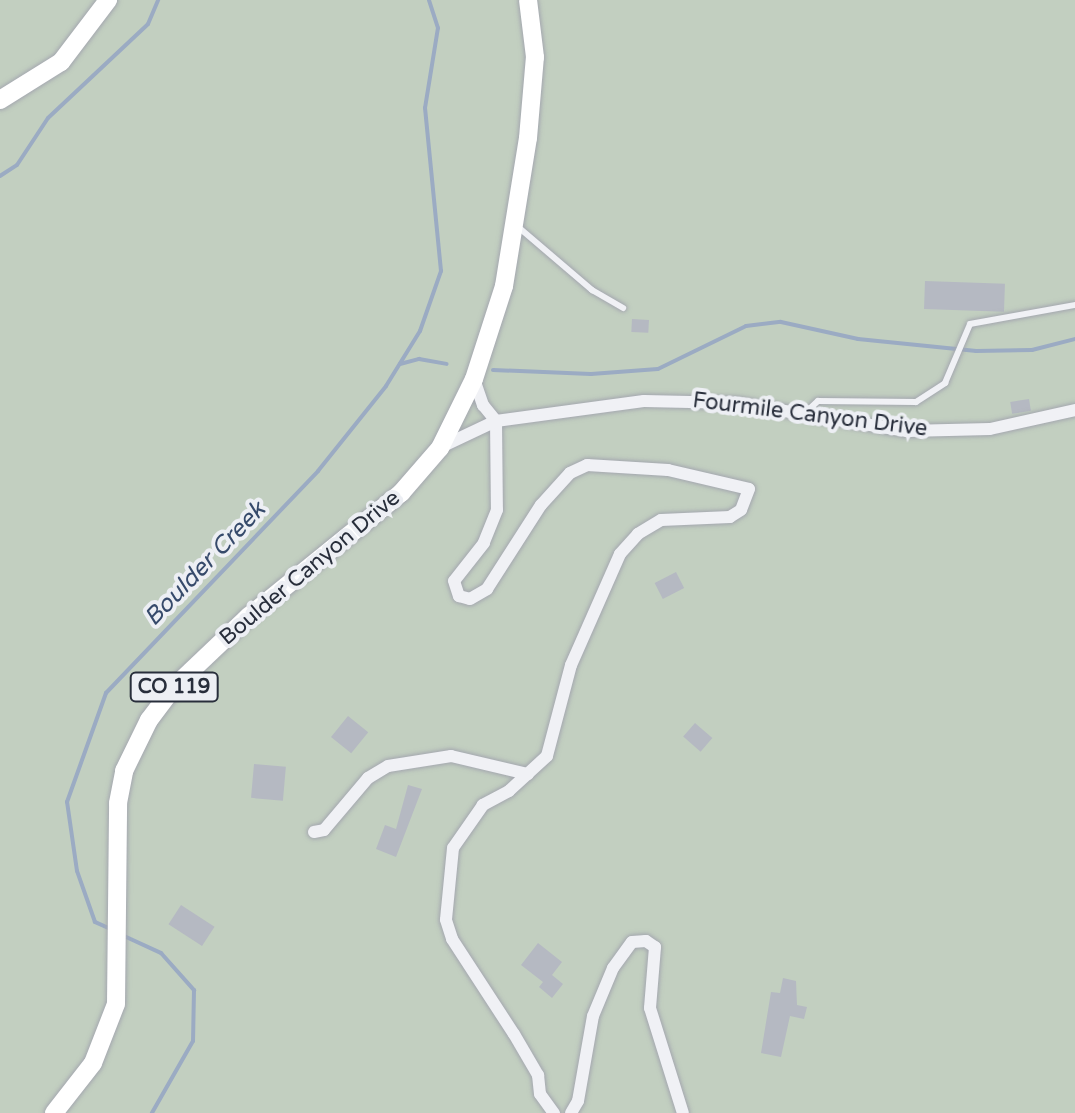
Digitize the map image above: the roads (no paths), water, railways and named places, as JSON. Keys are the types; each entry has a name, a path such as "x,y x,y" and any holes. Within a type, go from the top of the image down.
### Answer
{"main road":[{"path":"0,100 61,62 108,0"},
{"name":"Boulder Canyon Drive","path":"54,1113 93,1063 107,1032 119,978 118,803 124,771 149,720 201,660 380,514 440,448 474,379 504,286 514,224 535,57 528,0"}],"street":[{"path":"474,379 483,405 496,421 497,510 484,543 454,581 459,596 470,599 487,589 541,505 570,473 587,465 668,470 749,489 741,510 730,517 661,520 638,534 620,554 571,665 547,756 528,774 483,805 457,837 446,920 465,965 514,1034 538,1075 540,1094 554,1113"},
{"name":"Fourmile Canyon Drive","path":"440,448 496,421 685,400 907,431 968,430 1075,410"},
{"path":"314,832 324,830 368,778 388,766 451,756 528,774"},
{"path":"571,1113 578,1101 593,1016 613,968 632,942 646,941 655,947 650,1008 683,1113"}],"lane":[{"path":"514,224 592,290 623,308"},
{"path":"803,415 818,401 916,402 939,389 963,339 976,321 1075,305"}],"waterway":[{"name":"Boulder Creek","path":"0,176 17,165 48,118 148,24 158,0"},
{"name":"Boulder Creek","path":"113,930 95,922 77,871 67,802 106,693 318,471 386,386 420,331 441,271 425,108 438,28 429,0"},
{"path":"493,370 591,374 658,369 746,326 781,322 858,339 976,351 1032,350 1075,339"},
{"path":"400,364 419,359 447,364"},
{"name":"Boulder Creek","path":"124,936 161,953 194,990 193,1041 152,1113"}]}
